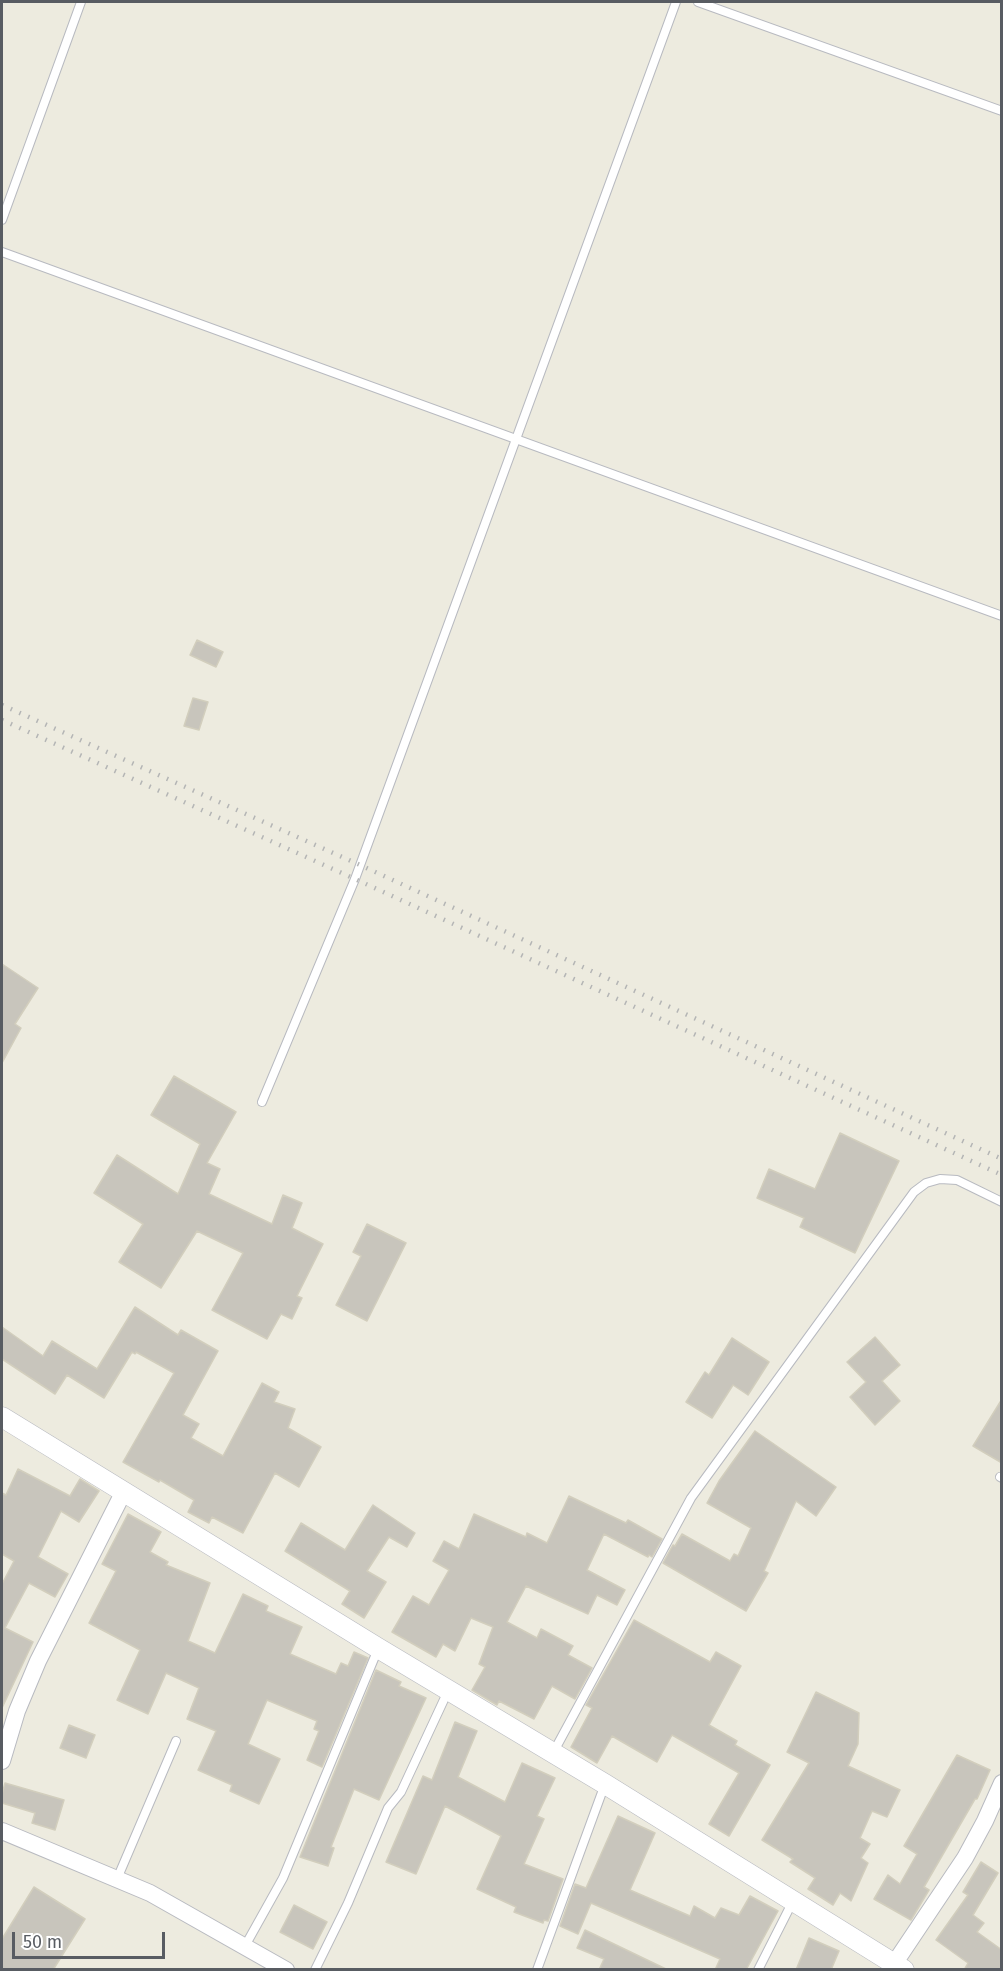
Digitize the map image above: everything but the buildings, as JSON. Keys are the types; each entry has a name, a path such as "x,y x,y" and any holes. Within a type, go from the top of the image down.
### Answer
{"street":[{"path":"2,1417 448,1691 605,1784 899,1967 985,1821 1002,1783"},
{"path":"2,1761 17,1711 38,1661 123,1493"},
{"path":"2,1832 150,1893 286,1970"}],"lane":[{"path":"2,220 81,2"},
{"path":"262,1102 355,879 675,2"},
{"path":"698,2 1002,111"},
{"path":"2,252 1002,616"},
{"path":"553,1754 691,1498 914,1192 926,1183 939,1179 957,1180 1002,1202"},
{"path":"245,1946 283,1878 378,1648"},
{"path":"315,1970 348,1903 388,1808 401,1792 448,1691"},
{"path":"117,1879 176,1741"},
{"path":"537,1970 605,1784"},
{"path":"758,1970 793,1900"}],"railway":[{"path":"2,705 360,865 1002,1159"},
{"path":"2,720 1002,1175"}]}
